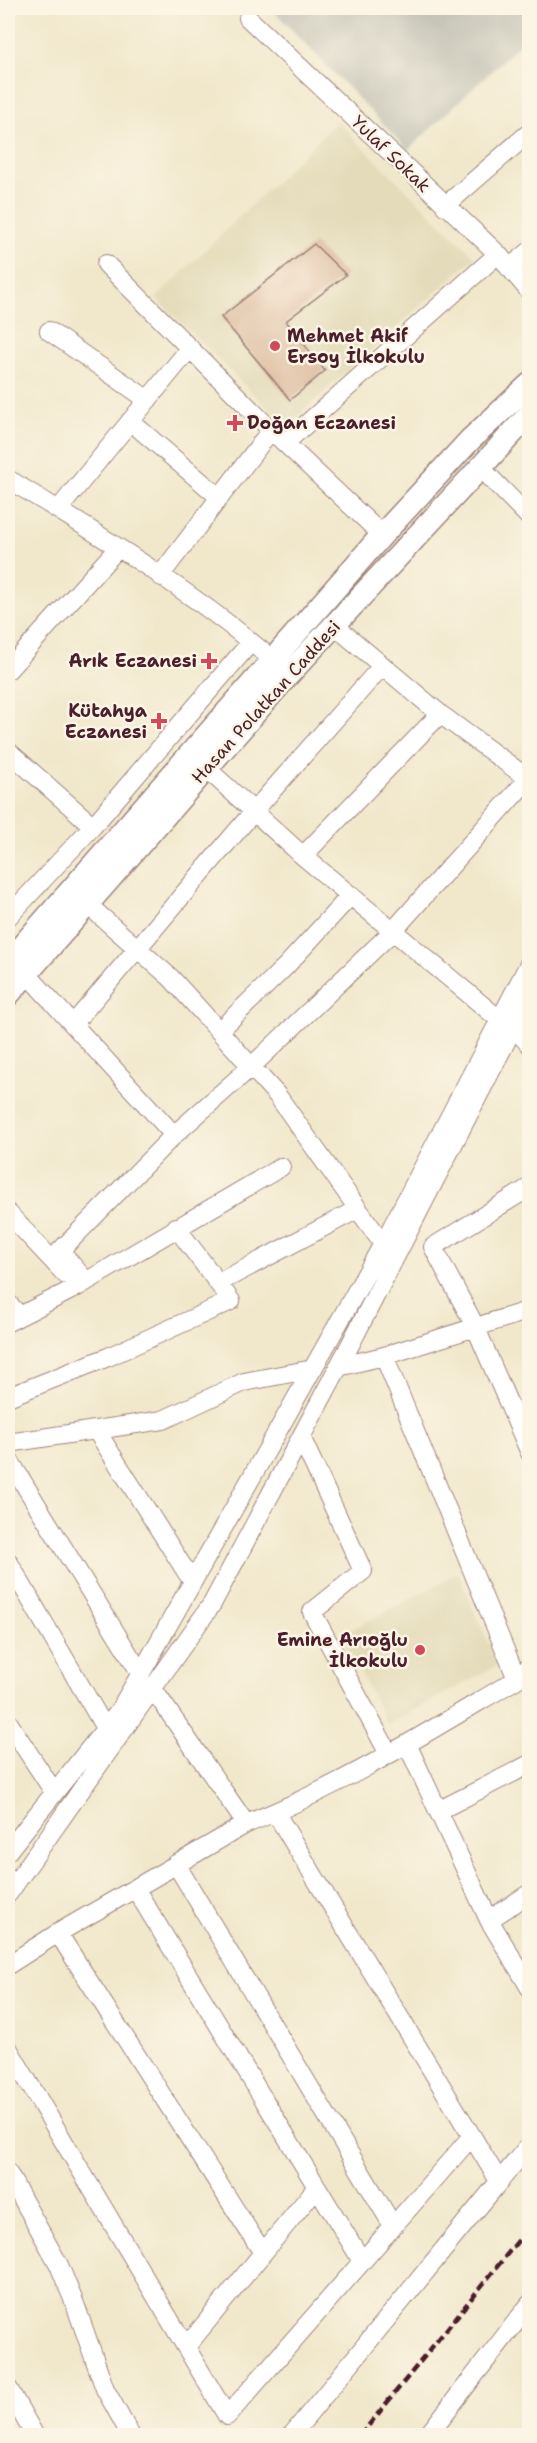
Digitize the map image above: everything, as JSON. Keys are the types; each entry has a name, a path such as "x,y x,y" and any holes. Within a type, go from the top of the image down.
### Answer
{"main road":[{"name":"Hasan Polatkan Caddesi","path":"8,994 17,967 272,659 382,535 470,441 530,384"},
{"name":"Hasan Polatkan Caddesi","path":"17,967 88,905 289,674 479,466 530,414"}],"street":[{"name":"Yulaf Sokak","path":"248,18 503,261 530,292"},
{"path":"445,206 530,132"},
{"path":"285,442 503,261 530,250"},
{"path":"106,264 271,430 382,535"},
{"path":"49,331 148,400"},
{"path":"58,510 190,348"},
{"path":"130,421 219,497"},
{"path":"160,576 271,430"},
{"path":"479,466 530,518"},
{"path":"8,478 160,576 250,642 289,674"},
{"path":"8,670 118,548"},
{"path":"82,1284 60,1251 174,1135 252,1066 393,931 529,780 440,714 334,625"},
{"path":"8,917 93,826 250,642"},
{"path":"74,1023 254,811 382,666"},
{"path":"303,856 440,714"},
{"path":"8,751 93,826"},
{"path":"206,768 303,856 507,1023 530,1045"},
{"path":"219,1031 286,966 351,895"},
{"path":"88,905 171,978 252,1066 277,1095 383,1244"},
{"path":"8,1894 212,1604 414,1220 507,1023 530,962"},
{"path":"17,967 74,1023 174,1135"},
{"path":"8,1851 117,1714 507,1023 530,995"},
{"path":"12,1313 82,1284 281,1167"},
{"path":"433,1247 530,1187"},
{"path":"218,1282 358,1209"},
{"path":"8,1213 82,1284"},
{"path":"414,1220 433,1247 475,1326 530,1453"},
{"path":"8,1397 108,1357 231,1301 176,1227"},
{"path":"338,1367 384,1356 530,1310"},
{"path":"384,1356 516,1679"},
{"path":"8,1443 164,1420 244,1382 313,1369"},
{"path":"96,1430 192,1581"},
{"path":"301,1437 363,1570 312,1612 388,1754"},
{"path":"8,1458 141,1674"},
{"path":"8,1561 105,1728"},
{"path":"8,1965 58,1933 246,1824 275,1812 407,1744 516,1679 530,1666"},
{"path":"153,1689 246,1824"},
{"path":"8,1722 54,1792"},
{"path":"407,1744 489,1920 528,1984"},
{"path":"438,1811 530,1764"},
{"path":"275,1812 499,2181"},
{"path":"176,1864 393,2226"},
{"path":"135,1888 362,2261"},
{"path":"489,1920 530,1893"},
{"path":"58,1933 263,2253"},
{"path":"8,2048 226,2416 472,2136"},
{"path":"291,2436 530,2145"},
{"path":"8,2173 59,2265 105,2389 130,2436"},
{"path":"186,2347 317,2187"},
{"path":"427,2436 530,2304"},
{"path":"8,2388 35,2436"}],"shaded area":[{"path":"271,8 529,8 529,35 408,150"},
{"path":"337,122 475,257 286,426 156,298"},
{"name":"Emine Arıoğlu İlkokulu","path":"458,1573 498,1665 387,1725 342,1635"}],"building":[{"name":"Mehmet Akif Ersoy İlkokulu","path":"314,244 346,275 286,321 325,371 290,400 221,317"}],"railway":[{"path":"360,2436 530,2226"}],"place":[{"name":"Mehmet Akif Ersoy İlkokulu","path":"275,346"},
{"name":"Doğan Eczanesi","path":"235,423"},
{"name":"Arık Eczanesi","path":"209,661"},
{"name":"Kütahya Eczanesi","path":"159,721"},
{"name":"Emine Arıoğlu İlkokulu","path":"420,1650"}]}
